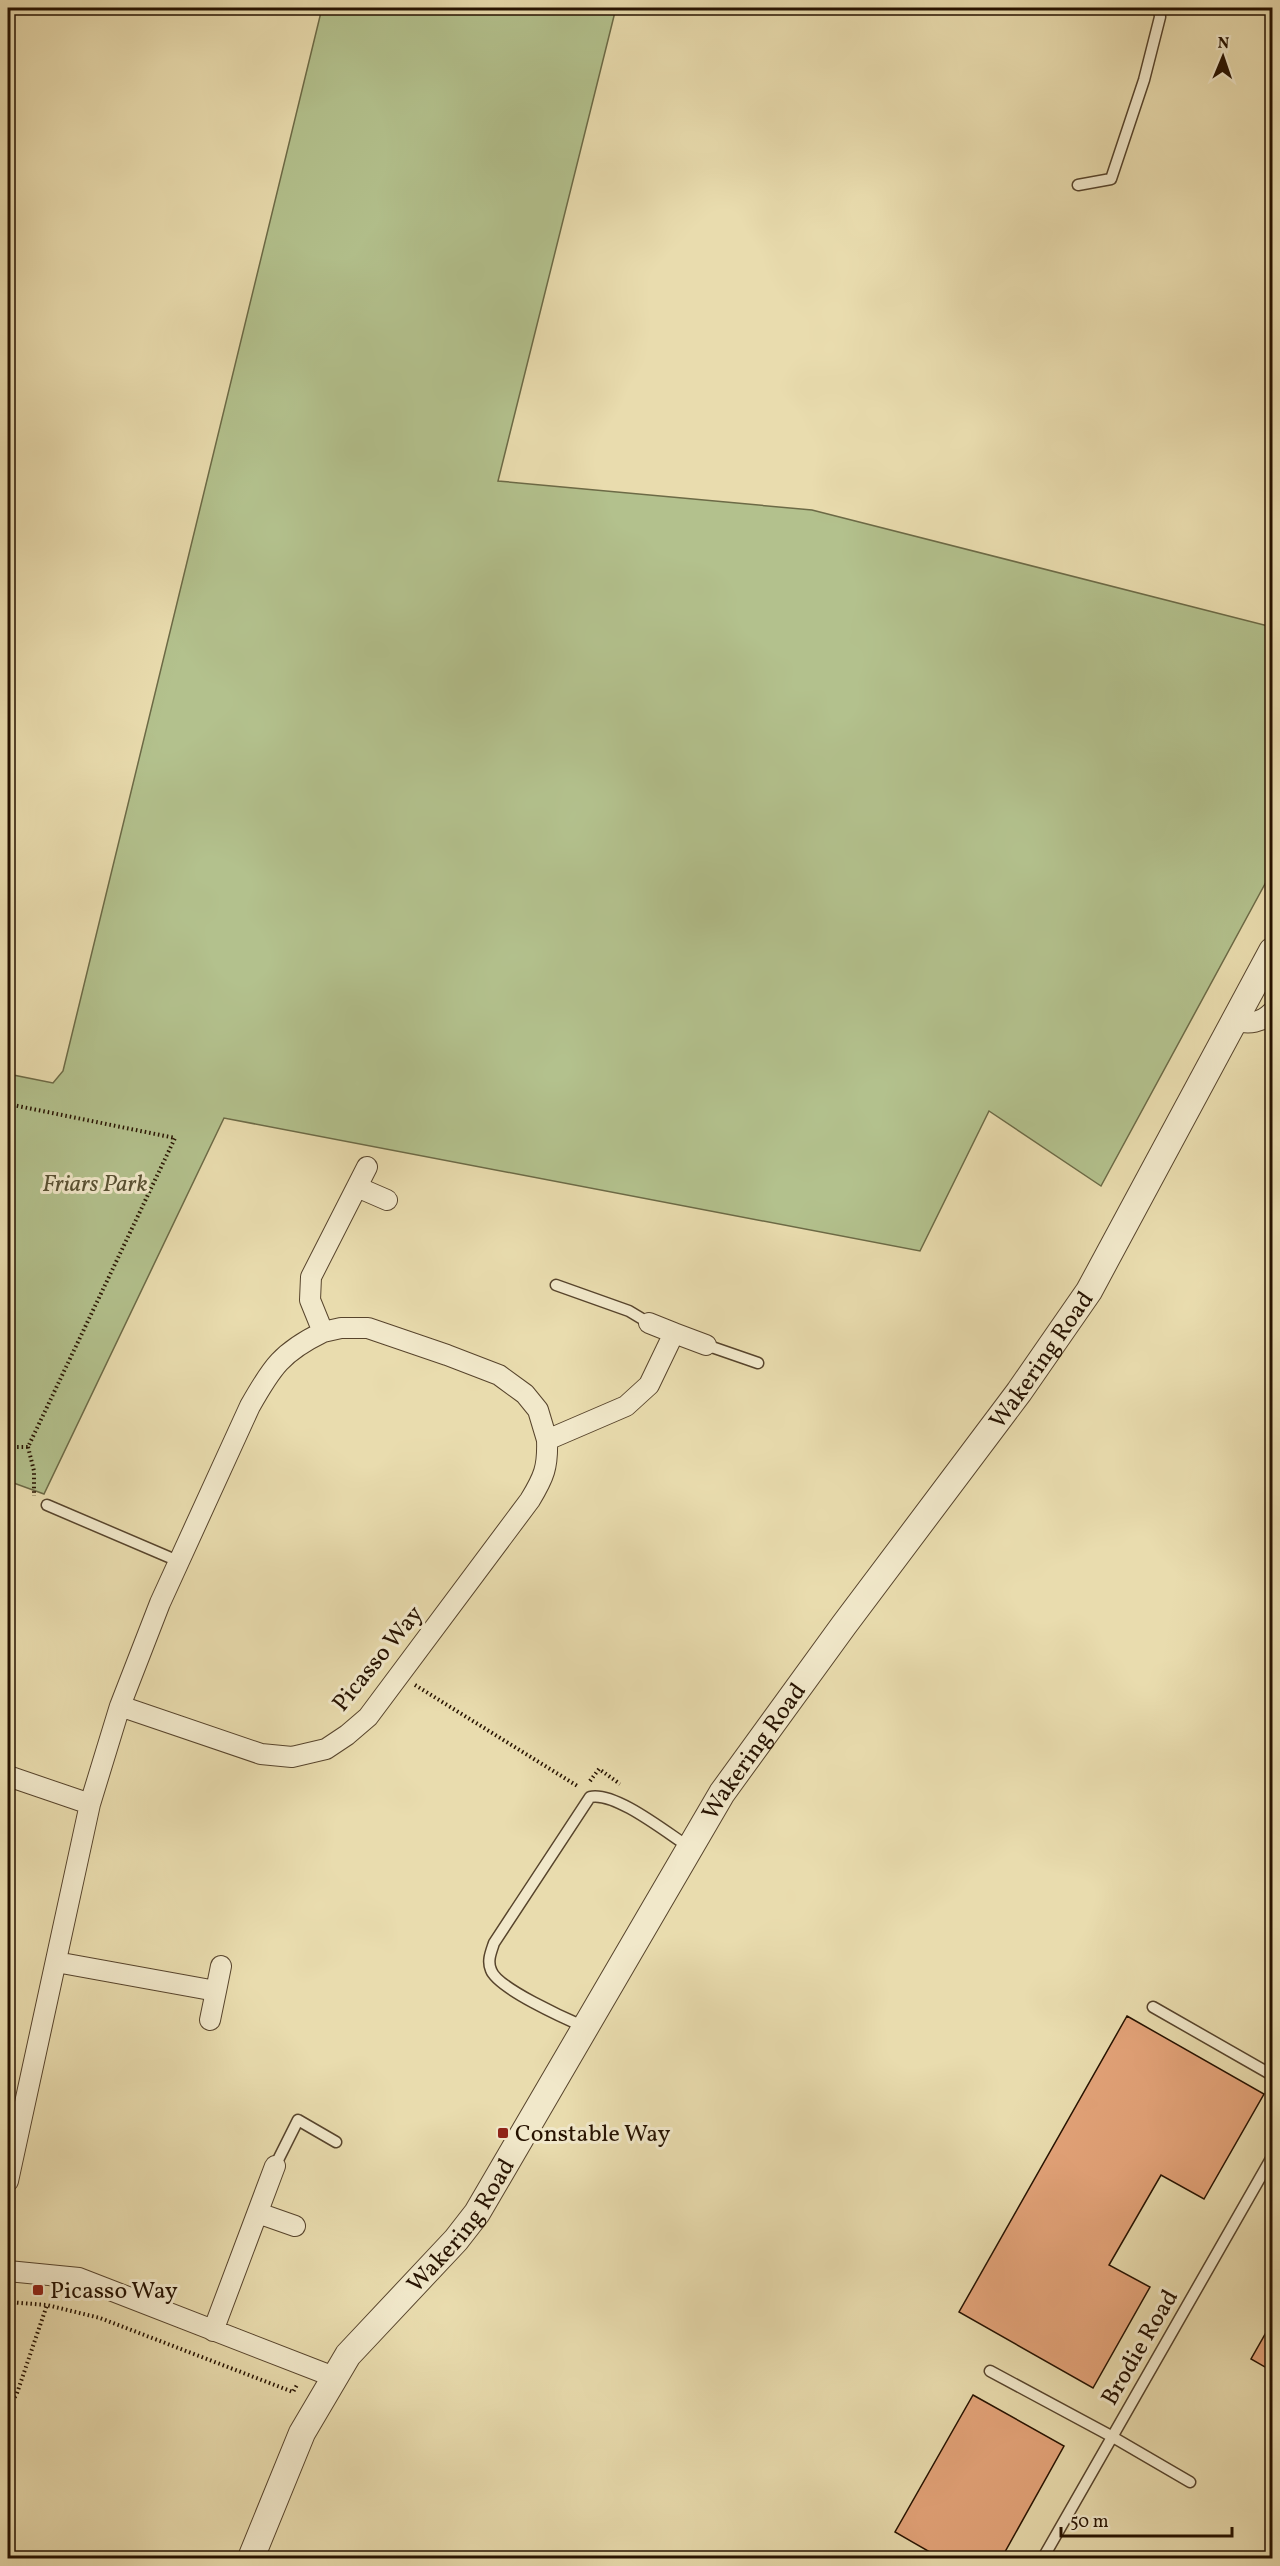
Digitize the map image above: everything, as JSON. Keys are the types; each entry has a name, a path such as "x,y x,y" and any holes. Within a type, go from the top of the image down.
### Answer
{"street":[{"name":"Wakering Road","path":"251,2559 302,2433 334,2377 363,2336 456,2240 477,2213 722,1793 769,1726 1019,1392 1089,1291 1272,951"},
{"path":"1235,1021 1248,1024 1265,1019 1272,1012"},
{"path":"323,1332 310,1300 311,1276 367,1167"},
{"path":"357,1187 387,1200"},
{"path":"649,1323 706,1346"},
{"name":"Picasso Way","path":"8,2181 90,1804 120,1706 178,1562 250,1406 268,1375 292,1349 323,1332 341,1328 368,1328 447,1355 499,1376 525,1394 538,1410 547,1440 548,1460 545,1476 530,1500 368,1717 347,1735 326,1749 292,1757 261,1754 120,1706"},
{"path":"547,1440 626,1406 649,1385 674,1333"},
{"path":"8,1776 90,1804"},
{"path":"56,1962 216,1991"},
{"path":"210,2020 221,1966"},
{"path":"213,2331 274,2166"},
{"path":"258,2213 295,2226"},
{"path":"8,2271 79,2278 334,2377"}],"lane":[{"path":"1078,185 1111,179 1144,80 1160,17 1160,8"},
{"path":"556,1285 629,1311 649,1323"},
{"path":"706,1346 758,1363"},
{"path":"47,1505 178,1562"},
{"path":"587,2028 546,2009 498,1980 491,1972 489,1962 494,1943 590,1797 604,1796 635,1812 690,1847"},
{"path":"1153,2007 1272,2075"},
{"path":"274,2166 298,2120 336,2142"},
{"name":"Brodie Road","path":"1043,2559 1272,2157"},
{"path":"990,2371 1191,2482"}],"path":[{"path":"8,1104 175,1138 28,1447 34,1471 34,1496 47,1505"},
{"path":"8,1447 28,1447"},
{"path":"399,1675 584,1790"},
{"path":"589,1783 599,1769 628,1790"},
{"path":"8,2302 47,2305 100,2318 292,2392 309,2367"},
{"path":"8,2403 16,2396 47,2305"}],"green space":[{"name":"Friars Park","path":"322,8 616,8 498,481 812,510 1272,627 1272,871 1101,1186 989,1111 920,1251 224,1118 44,1494 8,1481 8,1074 53,1083 63,1071"}],"building":[{"path":"1127,2016 1264,2094 1204,2199 1161,2175 1109,2265 1150,2287 1093,2388 959,2312"},
{"path":"1272,2322 1272,2371 1251,2359"},
{"path":"973,2395 1064,2446 1001,2559 942,2559 895,2532"}],"place":[{"name":"Constable Way","path":"503,2133"},
{"name":"Picasso Way","path":"38,2290"}]}
